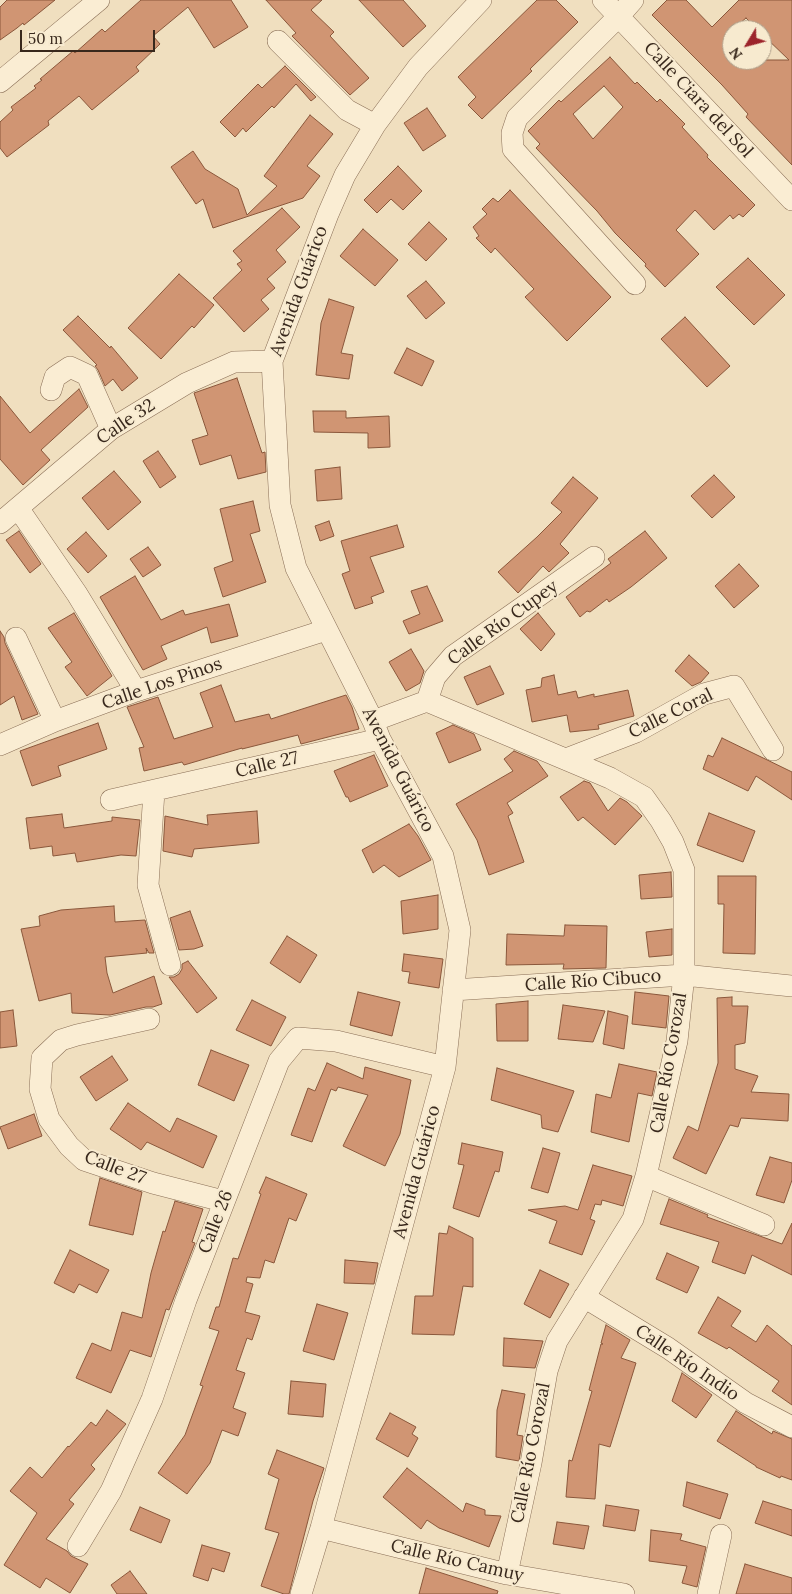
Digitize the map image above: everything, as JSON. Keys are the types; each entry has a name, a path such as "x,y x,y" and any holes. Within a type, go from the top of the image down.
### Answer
{"street":[{"path":"0,82 99,0"},
{"name":"Avenida Guárico","path":"302,1594 445,1067 460,930 443,856 376,730 296,568 280,504 272,361 328,214 345,176 375,125 418,67 481,0"},
{"name":"Calle Ciara del Sol","path":"603,0 790,195"},
{"path":"633,0 517,118 512,133 513,149 635,284"},
{"path":"278,41 347,110 375,125"},
{"name":"Calle 32","path":"0,523 111,429 187,383 234,362 272,361"},
{"path":"51,390 55,376 70,367 87,375 111,429"},
{"path":"18,508 77,594 136,691"},
{"name":"Calle Río Cupey","path":"427,701 435,677 453,656 594,557"},
{"name":"Calle Los Pinos","path":"0,745 136,691 326,630"},
{"path":"16,638 55,722"},
{"name":"Calle Coral","path":"566,759 636,732 704,694 734,686 774,750"},
{"path":"376,730 427,701"},
{"name":"Calle Río Corozal","path":"427,701 610,778 644,797 662,821 684,870 684,975 677,1041 646,1176 633,1219 557,1340 547,1371 531,1463 507,1574"},
{"name":"Calle 27","path":"111,800 154,791 376,730"},
{"path":"154,791 148,885 170,964"},
{"name":"Calle Río Cibuco","path":"453,990 684,975 792,986"},
{"name":"Calle 27","path":"148,1019 76,1034 61,1040 42,1058 40,1089 49,1119 69,1146 84,1160 153,1183 224,1201"},
{"name":"Calle 26","path":"78,1546 111,1491 152,1399 186,1300 279,1061 298,1038 336,1040 445,1067"},
{"path":"646,1176 764,1225"},
{"name":"Calle Río Indio","path":"584,1297 668,1348 746,1403 792,1427"},
{"name":"Calle Río Camuy","path":"321,1528 507,1574 624,1594"},
{"path":"708,1594 721,1535"}],"building":[{"path":"7,0 55,0 24,25 23,23 0,40 0,7"},
{"path":"141,0 231,0 248,27 214,48 188,7 153,36 160,44 136,67 139,71 92,110 79,96 48,121 49,125 7,157 0,148 0,122 13,110 11,107 36,88 34,86 42,80 40,79 73,51 75,53 102,29 105,32"},
{"path":"266,0 322,0 311,10 334,32 330,36 369,78 350,95 292,36 296,33"},
{"path":"359,0 403,0 426,26 403,47"},
{"path":"537,0 556,0 578,22 530,69 532,71 482,119 468,105 476,97 458,77"},
{"path":"667,0 686,0 712,27 739,0 792,0 792,165 746,117 748,114 722,85 652,15"},
{"path":"610,57 635,84 637,82 657,102 660,99 685,124 682,127 708,155 707,157 755,205 743,217 739,214 733,219 730,215 714,230 695,210 676,230 699,254 665,287 597,211 536,148 540,144 528,131 559,100 561,102","holes":["604,86 623,107 593,139 573,114"]},
{"path":"285,66 316,97 311,101 296,84 274,108 272,106 246,132 243,128 235,137 220,122 258,84 262,88"},
{"path":"427,108 446,136 423,151 404,123"},
{"path":"310,115 333,134 307,166 320,176 303,198 213,228 203,199 196,204 171,167 193,151 205,169 238,189 247,215 277,186 264,176"},
{"path":"398,166 422,191 403,210 391,199 377,213 364,200"},
{"path":"510,190 611,297 567,341 525,297 534,289 495,248 491,253 476,238 479,236 473,227 487,214 482,209 493,198 498,202"},
{"path":"282,208 300,227 276,250 286,262 267,279 275,288 261,300 269,309 244,332 213,298 242,270 237,264 242,261 233,251"},
{"path":"429,222 447,239 426,261 408,244"},
{"path":"363,229 398,260 375,286 340,256"},
{"path":"748,258 785,295 754,325 716,287"},
{"path":"179,274 214,305 194,328 192,326 161,359 128,328"},
{"path":"426,281 445,303 426,319 407,296"},
{"path":"329,299 354,307 341,353 353,355 349,379 316,375 321,323"},
{"path":"78,316 110,348 111,346 138,378 122,391 113,379 105,386 95,366 97,365 63,330"},
{"path":"685,317 730,366 707,387 661,339"},
{"path":"407,348 434,361 422,386 394,373"},
{"path":"237,378 262,453 265,452 266,472 238,479 231,455 200,465 192,440 208,435 194,393"},
{"path":"79,389 88,407 41,450 50,460 23,485 0,459 0,396 30,433"},
{"path":"313,411 346,411 346,418 389,416 390,447 368,448 368,433 314,432"},
{"path":"158,451 176,477 160,488 143,461"},
{"path":"340,467 342,499 317,501 315,470"},
{"path":"114,471 141,502 108,530 82,498"},
{"path":"714,475 735,497 712,518 691,496"},
{"path":"573,477 598,498 560,544 569,553 549,572 543,566 518,593 498,572 562,512 551,503"},
{"path":"253,501 260,531 250,534 266,582 223,597 214,568 233,561 220,509"},
{"path":"329,521 334,536 320,541 315,526"},
{"path":"397,525 404,547 370,557 384,592 371,597 373,603 355,609 342,574 350,571 341,541"},
{"path":"19,531 41,564 30,573 6,540"},
{"path":"645,531 667,558 609,602 607,599 580,617 566,597 611,563 608,559"},
{"path":"86,532 107,556 88,573 67,549"},
{"path":"148,547 161,565 143,577 130,559"},
{"path":"739,564 759,586 734,608 715,586"},
{"path":"135,576 161,620 183,610 185,615 229,604 238,636 211,643 207,627 161,646 167,659 143,670 100,597"},
{"path":"427,586 443,621 409,634 403,621 420,614 411,591"},
{"path":"74,613 112,676 87,696 65,667 72,662 48,628"},
{"path":"538,613 555,634 541,651 520,629"},
{"path":"0,631 38,714 22,720 14,696 0,705"},
{"path":"411,649 424,671 420,683 406,691 389,662"},
{"path":"689,655 709,673 701,682 692,686 675,671"},
{"path":"490,666 504,694 477,705 464,677"},
{"path":"554,675 558,695 576,691 578,698 594,694 594,697 628,690 634,716 598,725 599,729 570,732 567,715 532,722 526,690 541,687 542,678"},
{"path":"221,685 235,722 269,714 271,719 346,695 359,729 301,744 298,735 242,748 184,765 182,762 144,771 139,748 144,747 127,707 158,697 174,739 213,727 200,693"},
{"path":"98,723 107,749 58,766 61,776 32,786 20,751"},
{"path":"453,725 474,734 481,750 449,763 436,733"},
{"path":"722,738 792,772 792,800 756,776 748,791 703,769 708,755 713,757"},
{"path":"514,751 537,761 548,776 507,803 513,813 508,816 524,862 489,875 477,840 456,804 513,771 504,759"},
{"path":"374,755 388,786 350,802 334,771"},
{"path":"584,781 590,783 608,811 620,798 642,816 615,845 583,817 578,821 560,797"},
{"path":"257,811 259,843 194,849 192,857 163,851 165,816 208,825 207,815"},
{"path":"709,813 755,831 743,862 697,845"},
{"path":"62,814 64,828 112,821 112,817 140,820 136,856 121,855 77,862 75,853 53,856 52,846 30,849 26,818"},
{"path":"409,824 431,860 399,877 384,865 373,873 362,850"},
{"path":"671,872 672,897 641,899 639,875"},
{"path":"718,876 756,876 755,954 723,953 724,904 718,904"},
{"path":"438,895 438,929 403,934 401,901"},
{"path":"114,906 115,922 145,920 154,953 149,953 146,948 147,953 105,957 107,973 113,993 154,976 162,1004 110,1015 72,1013 71,993 39,1001 21,929 40,926 39,916 61,910"},
{"path":"190,911 203,946 179,950 170,918"},
{"path":"565,925 607,926 606,968 563,969 564,964 506,965 507,934 564,936"},
{"path":"672,929 672,955 649,957 646,932"},
{"path":"287,936 317,955 300,983 270,963"},
{"path":"404,954 443,959 439,988 408,983 410,972 402,971"},
{"path":"188,961 217,998 197,1013 169,977 179,974 182,964"},
{"path":"358,992 400,1002 392,1036 350,1025"},
{"path":"635,992 669,996 666,1028 632,1024"},
{"path":"732,997 732,1006 748,1006 745,1043 735,1045 735,1069 758,1076 751,1092 789,1094 788,1121 741,1118 738,1127 730,1125 706,1174 673,1158 688,1126 698,1131 718,1063 717,998"},
{"path":"252,1000 286,1017 271,1046 236,1030"},
{"path":"528,1001 528,1041 497,1041 496,1004"},
{"path":"563,1005 605,1011 593,1042 558,1039"},
{"path":"13,1010 17,1046 0,1048 0,1012"},
{"path":"608,1011 628,1016 624,1049 603,1044"},
{"path":"211,1050 249,1065 234,1101 198,1085"},
{"path":"112,1056 128,1080 96,1101 80,1077"},
{"path":"327,1063 363,1079 365,1067 411,1080 400,1134 385,1166 343,1146 368,1095 338,1087 336,1091 331,1089 312,1142 291,1135 308,1088 315,1091"},
{"path":"619,1064 657,1072 652,1096 638,1093 629,1142 591,1132 596,1094 611,1098"},
{"path":"497,1068 574,1091 558,1132 542,1128 541,1115 491,1100"},
{"path":"128,1103 170,1132 177,1118 217,1136 203,1168 147,1142 141,1150 110,1129"},
{"path":"34,1114 42,1136 8,1149 0,1127"},
{"path":"462,1143 503,1152 499,1172 495,1171 479,1217 453,1208 464,1165 458,1164"},
{"path":"543,1148 560,1153 548,1193 531,1188"},
{"path":"770,1157 792,1163 792,1180 784,1203 756,1195"},
{"path":"593,1165 632,1176 623,1206 602,1200 601,1205 595,1204 590,1219 595,1221 582,1255 549,1243 557,1221 528,1210 565,1206 578,1210"},
{"path":"266,1177 307,1194 296,1221 289,1218 274,1263 265,1260 260,1278 247,1277 246,1282 253,1284 245,1312 260,1316 252,1340 247,1338 236,1370 245,1373 233,1408 246,1413 238,1436 222,1430 210,1463 187,1494 158,1473 185,1435 203,1386 200,1385 219,1331 209,1328 216,1307 219,1307 233,1258 238,1259"},
{"path":"100,1178 142,1192 133,1235 89,1225"},
{"path":"669,1199 708,1215 707,1217 782,1244 792,1223 792,1275 752,1255 745,1274 712,1262 719,1242 660,1224"},
{"path":"175,1201 203,1209 192,1242 195,1243 169,1310 166,1309 151,1357 130,1350 111,1393 76,1378 92,1343 111,1351 122,1312 142,1318 151,1273 163,1231 165,1232"},
{"path":"449,1226 473,1238 473,1287 463,1286 454,1335 412,1334 415,1296 433,1296 439,1233 447,1234"},
{"path":"70,1250 109,1270 97,1293 79,1284 74,1293 54,1283"},
{"path":"667,1253 699,1267 687,1293 656,1279"},
{"path":"345,1260 378,1263 374,1284 344,1283"},
{"path":"540,1270 569,1284 550,1318 524,1304"},
{"path":"718,1297 741,1311 731,1326 756,1342 767,1325 792,1346 792,1405 772,1391 779,1381 729,1347 727,1349 698,1333"},
{"path":"317,1304 348,1313 334,1360 303,1351"},
{"path":"606,1325 630,1340 621,1358 636,1363 610,1447 599,1444 595,1499 566,1497 569,1460 572,1461 592,1391 589,1390 601,1344 603,1344 601,1343"},
{"path":"504,1338 543,1341 535,1368 503,1366"},
{"path":"682,1373 712,1395 696,1418 672,1401"},
{"path":"291,1381 326,1384 323,1417 288,1414"},
{"path":"502,1390 525,1394 517,1435 523,1436 519,1461 496,1457 497,1410"},
{"path":"107,1410 126,1424 91,1465 95,1469 69,1500 74,1504 46,1539 67,1551 71,1556 88,1564 70,1593 46,1578 40,1588 4,1565 37,1513 10,1491 30,1467 42,1478 68,1446 91,1422 96,1426"},
{"path":"736,1411 772,1434 773,1431 792,1439 792,1480 781,1476 780,1478 756,1467 717,1441"},
{"path":"390,1413 416,1427 412,1434 418,1438 408,1457 376,1439"},
{"path":"277,1450 324,1468 313,1501 289,1594 261,1586 279,1533 265,1529 279,1479 268,1474"},
{"path":"407,1468 463,1512 466,1503 485,1510 485,1515 501,1516 489,1547 439,1528 427,1520 421,1529 383,1497"},
{"path":"687,1482 728,1494 720,1519 683,1506"},
{"path":"763,1501 792,1510 792,1536 755,1523"},
{"path":"606,1505 639,1510 635,1531 603,1526"},
{"path":"140,1507 170,1520 161,1543 130,1530"},
{"path":"557,1522 589,1526 584,1549 553,1544"},
{"path":"651,1530 682,1534 680,1540 706,1547 697,1587 682,1583 687,1566 649,1561"},
{"path":"202,1545 230,1553 224,1572 212,1568 208,1581 193,1576"},
{"path":"745,1564 792,1578 792,1594 736,1594"},
{"path":"426,1568 498,1591 497,1594 419,1594"},
{"path":"130,1571 147,1594 117,1594 111,1585"}]}
